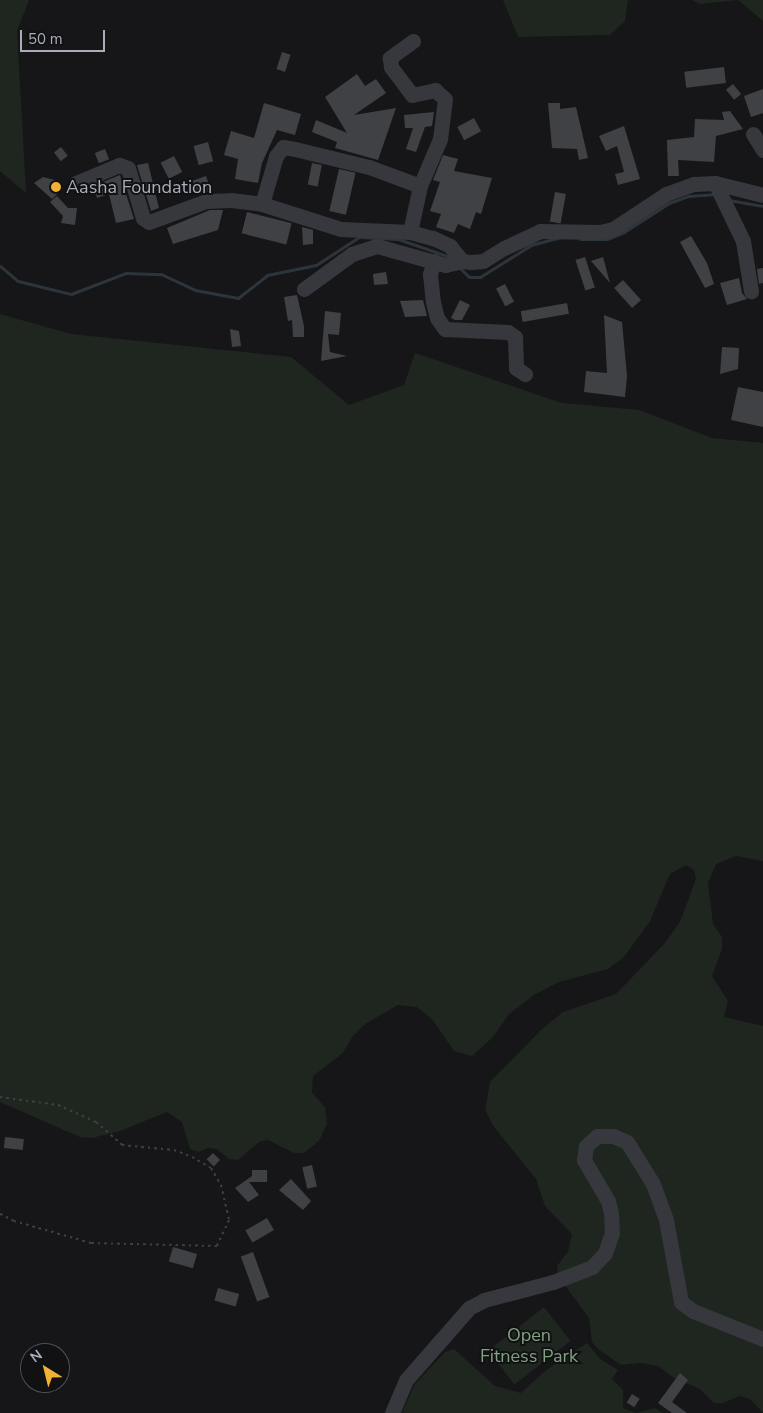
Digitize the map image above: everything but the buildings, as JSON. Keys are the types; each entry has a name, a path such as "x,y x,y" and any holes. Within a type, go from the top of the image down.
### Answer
{"street":[{"path":"410,232 420,186 440,139 445,99 436,90 412,95 391,66 390,58 413,41"},
{"path":"753,134 763,150"},
{"path":"262,204 276,156 283,147 369,167 420,186"},
{"path":"76,183 119,165 128,168 143,218 149,222 206,201 262,204 342,229 410,232 442,241 456,264"},
{"path":"304,289 343,259 368,247 376,246 434,261 456,264 483,261 504,248 540,232 600,232 613,229 666,194 694,184 719,193 763,195"},
{"path":"719,193 743,241 751,291"},
{"path":"434,261 430,274 433,302 437,318 445,329 508,332 515,337 516,368 526,374"},
{"path":"392,1413 406,1380 469,1308 484,1300 552,1282 592,1267 605,1253 612,1234 611,1213 608,1201 584,1160 586,1146 597,1136 613,1136 627,1142 653,1184 666,1220 676,1290 681,1302 693,1311 763,1339"}],"path":[{"path":"0,1097 58,1105 96,1122 122,1145 174,1150 211,1168 221,1185 230,1220 217,1246 91,1243 14,1222 0,1214"}],"green space":[{"path":"0,0 29,0 17,31 26,193 0,171"},
{"path":"503,0 628,0 625,21 610,35 518,37"},
{"path":"692,0 738,0 700,4"},
{"path":"738,0 763,0 763,21"},
{"path":"0,314 71,334 291,357 349,405 404,385 415,353 562,403 639,410 712,438 763,443 763,861 736,856 716,864 708,883 713,924 722,937 722,949 712,976 728,1001 724,1017 763,1026 763,1413 750,1399 740,1396 723,1403 714,1403 700,1389 674,1378 658,1366 640,1363 621,1365 598,1349 592,1342 589,1318 558,1276 557,1266 568,1252 572,1234 545,1206 536,1179 494,1127 485,1110 490,1082 541,1030 563,1012 616,994 664,944 680,922 696,879 694,870 686,865 670,874 650,921 624,957 608,969 559,982 534,995 509,1014 493,1037 472,1056 454,1051 432,1019 417,1007 398,1005 365,1024 352,1037 343,1053 313,1076 312,1093 325,1107 327,1124 319,1141 304,1153 294,1153 268,1140 259,1142 238,1160 229,1159 217,1149 208,1148 199,1152 190,1149 182,1122 167,1112 120,1131 92,1138 80,1137 0,1102"},
{"name":"Open Fitness Park","path":"544,1307 570,1341 515,1385 488,1351"},
{"path":"587,1343 600,1359 618,1370 612,1379 623,1390 623,1408 636,1413 402,1413 415,1384 445,1352 454,1349 495,1386 521,1393 545,1371"},
{"path":"655,1408 663,1413 636,1413"}],"waterway":[{"path":"580,239 607,239 624,232 669,203 688,196 714,194"},
{"path":"729,200 763,206"},
{"path":"0,266 18,281 71,294 126,273 161,274 195,290 238,298 267,275 316,265 359,237 398,239 450,257"},
{"path":"459,267 469,277 480,277 531,245 558,238"}],"place":[{"name":"Aasha Foundation","path":"56,187"}]}
